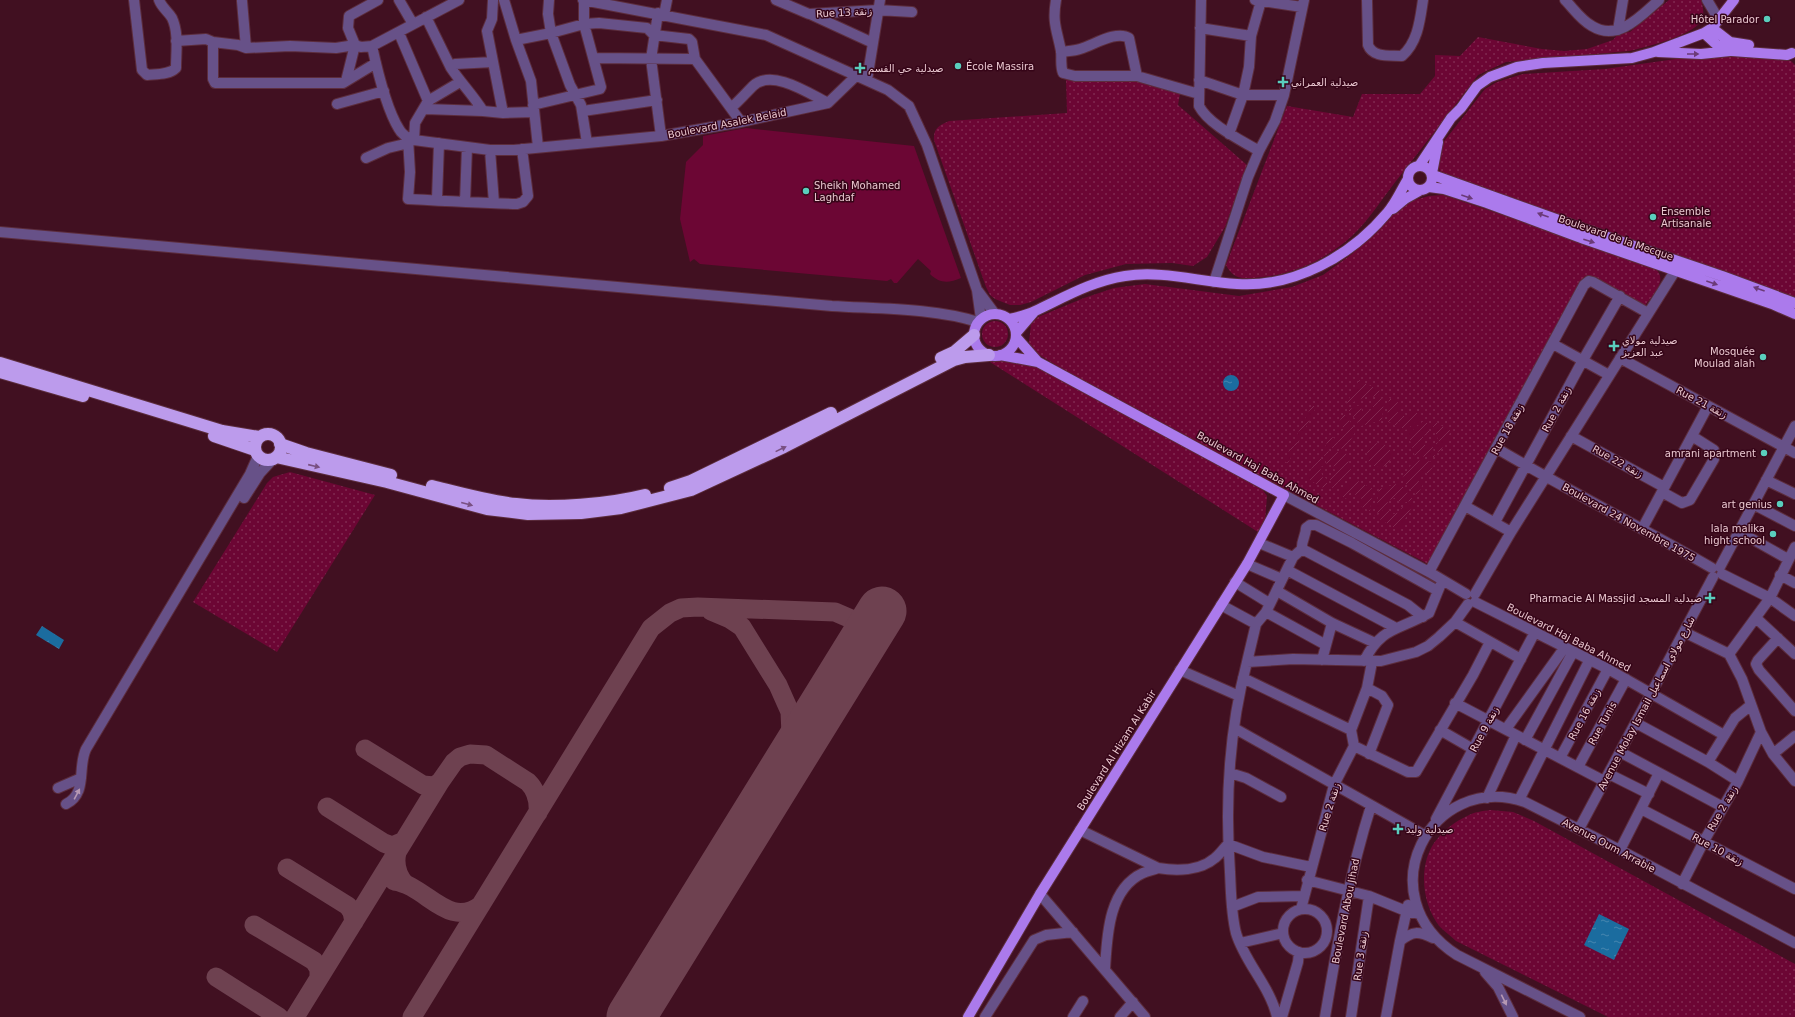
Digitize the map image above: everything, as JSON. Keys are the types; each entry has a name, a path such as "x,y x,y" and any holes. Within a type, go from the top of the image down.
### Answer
{"highway":[{"path":"0,363 222,431 259,437 266,434 273,435 280,444 306,453 451,491 517,505 574,505 637,497 683,485 954,352 977,327"},
{"path":"0,372 157,418 256,453 263,460 274,458 387,482 487,510 528,514 581,513 621,508 691,490 784,447 954,360 965,357 994,355"},
{"path":"256,453 255,443 259,437"},
{"path":"274,458 280,451 280,444"}],"main road":[{"path":"1388,212 1408,179 1410,172 1419,166 1441,132 1477,86 1490,77 1502,71 1543,63 1632,58 1654,52 1708,31 1719,20 1734,0"},
{"path":"1708,31 1730,42 1753,49 1788,55 1794,54"},
{"path":"1708,31 1717,45 1732,51"},
{"path":"1654,52 1701,54 1753,49"},
{"path":"1009,319 1034,312 1083,287 1125,276 1164,275 1214,282 1258,284 1305,274 1333,259 1355,244 1388,212 1405,199 1432,184 1432,174 1441,132"},
{"path":"1419,166 1427,167 1432,174"},
{"name":"Boulevard de la Mecque","path":"1432,174 1488,199 1678,267 1795,314"},
{"path":"1408,179 1411,186 1418,190 1425,189"},
{"name":"Boulevard de la Mecque","path":"1425,189 1444,189 1488,199"},
{"name":"Boulevard de la Mecque","path":"1678,267 1795,303"},
{"path":"994,355 1011,349 1016,335 1034,312"},
{"path":"995,314 1003,315 1013,323 1016,335 1038,362 994,355 978,347 977,327 985,316 995,314"},
{"name":"Boulevard Haj Baba Ahmed","path":"1038,362 1284,495"},
{"name":"Boulevard Al Hizam Al Kabir","path":"968,1017 1040,894 1247,564 1284,495"}],"street":[{"path":"134,0 142,70 147,75 166,73 174,69 176,41 171,17 159,0"},
{"path":"346,81 356,46 348,28 349,16 378,0"},
{"path":"399,0 413,24"},
{"path":"176,41 206,39 213,42 238,45 246,48 290,46 336,48 356,46 360,48 372,46 399,33 458,0"},
{"path":"493,0 492,19 488,31 503,113"},
{"path":"504,0 516,40 531,81 538,147"},
{"path":"549,0 548,14 552,33 570,85 583,111 587,143"},
{"path":"427,105 503,113 533,109 600,89 601,87 594,58 584,24 583,0 766,35 888,90 909,106 916,118 927,145 977,290 995,314"},
{"path":"661,136 651,59 654,35 667,0"},
{"path":"1056,0 1054,20 1061,52 1061,68 1063,73 1070,76 1137,76 1199,94"},
{"path":"1201,0 1199,106 1202,112 1229,134 1259,151"},
{"path":"1367,0 1368,45 1370,50 1376,54 1402,56 1410,49 1413,42 1420,23 1423,0"},
{"path":"1564,0 1590,25 1600,30 1618,30 1629,26 1659,0"},
{"path":"1618,30 1623,0"},
{"path":"1707,0 1719,20"},
{"path":"242,1 246,48"},
{"name":"Rue 13 زنقة","path":"777,1 809,14 879,5 912,12"},
{"path":"1214,282 1259,151 1275,121 1284,95 1303,3 1258,1 1251,36 1243,95 1229,134"},
{"path":"867,80 879,5"},
{"path":"809,14 873,43"},
{"path":"426,17 451,68 460,82 468,89 483,110"},
{"path":"516,40 552,33 584,24 611,24 647,28 654,35 689,39 692,42 695,59 741,122"},
{"path":"1200,28 1251,36"},
{"path":"399,33 427,105"},
{"path":"1061,52 1078,49 1114,36 1125,35 1129,38 1137,76"},
{"path":"213,42 215,83 343,83 376,63"},
{"path":"372,46 384,91 400,131 410,141"},
{"path":"594,58 695,59"},
{"path":"451,68 455,64 493,62"},
{"name":"Boulevard Asalek Belaid","path":"518,149 661,136 741,122 828,102 856,76"},
{"path":"731,108 754,85 767,80 786,82 828,102"},
{"path":"1199,80 1243,95 1284,95"},
{"path":"366,158 388,148 410,141 439,143 490,150 518,149 528,196 522,202 517,204 465,202 437,199 408,199 410,141 415,124 427,105 460,82"},
{"path":"337,104 384,91"},
{"path":"583,111 657,100"},
{"path":"437,199 439,143"},
{"path":"465,202 467,147"},
{"path":"490,150 494,203"},
{"path":"0,232 384,267 960,316 977,327"},
{"path":"1247,662 1294,659 1381,661 1416,652 1428,646 1455,622 1471,599 1545,477 1678,267"},
{"name":"Rue 18 زنقة","path":"1429,572 1584,285 1589,281 1593,282 1620,296"},
{"path":"977,290 977,327"},
{"path":"1620,296 1648,313"},
{"name":"Rue 2 زنقة","path":"1495,522 1583,360 1620,296"},
{"path":"1553,344 1609,375"},
{"name":"Rue 21 زنقة","path":"1620,358 1795,453"},
{"path":"1642,528 1708,406"},
{"name":"Avenue Molay Ismail شارع مولاي اسماعيل","path":"1579,829 1795,426"},
{"name":"Rue 22 زنقة","path":"1571,436 1663,489 1682,503 1690,500 1714,459 1714,450 1692,436"},
{"name":"Boulevard 24 Novembre 1975","path":"1496,448 1545,477 1642,528 1717,572 1770,598 1795,616"},
{"path":"66,804 76,797 80,789 82,762 86,749 149,646 158,637 253,469 256,453"},
{"path":"191,577 256,478 274,458"},
{"path":"1766,480 1795,494"},
{"name":"Boulevard Haj Baba Ahmed","path":"1284,495 1429,572 1471,599 1652,693 1724,735"},
{"path":"1753,504 1795,526"},
{"path":"1465,506 1511,532"},
{"path":"1277,1017 1267,992 1250,963 1236,932 1232,907 1228,844 1228,802 1234,728 1239,696 1256,624 1278,591 1293,557 1302,549 1302,544 1306,535 1306,528 1310,525 1316,525 1352,543 1438,591"},
{"path":"1738,531 1788,560"},
{"path":"1259,543 1293,557"},
{"path":"1729,654 1770,598 1795,547"},
{"path":"1302,549 1408,605 1423,617"},
{"path":"1247,564 1282,579"},
{"path":"1287,570 1396,628"},
{"path":"1780,575 1795,583"},
{"path":"1443,581 1429,613 1396,628 1375,643 1368,661 1367,688 1352,730 1354,746 1408,772 1416,772 1455,703 1473,675 1490,642"},
{"path":"1236,582 1268,607 1326,645"},
{"path":"1278,591 1332,624 1375,643"},
{"path":"1221,605 1256,624"},
{"path":"1756,618 1795,654"},
{"path":"1455,622 1521,659"},
{"path":"1322,660 1332,624"},
{"name":"Rue 9 زنقة","path":"1433,826 1535,632"},
{"path":"1684,632 1729,654 1742,679 1761,732 1773,754 1795,781"},
{"path":"1778,638 1756,664 1759,670 1795,711"},
{"path":"1506,729 1569,649"},
{"path":"1487,798 1569,649"},
{"path":"1519,800 1589,661"},
{"path":"1180,670 1239,696"},
{"name":"Rue 16 زنقة","path":"1560,758 1608,670"},
{"path":"1243,678 1352,730"},
{"name":"Rue Tunis","path":"1578,767 1626,679"},
{"path":"1367,688 1382,696 1388,705 1369,754"},
{"path":"1455,703 1578,767 1649,794"},
{"path":"1708,762 1735,718 1751,706"},
{"path":"1636,723 1708,762 1738,781"},
{"path":"1234,728 1425,837"},
{"path":"1440,730 1473,749"},
{"name":"Rue 2 زنقة","path":"1682,884 1704,841 1738,781 1761,732"},
{"path":"1773,754 1795,736"},
{"name":"Rue 2 زنقة","path":"1301,909 1307,880 1334,785 1354,746"},
{"path":"1620,752 1723,807"},
{"path":"1230,773 1246,778 1281,797"},
{"path":"1620,850 1659,773"},
{"path":"58,788 81,778"},
{"name":"Avenue Oum Arrabie","path":"1413,890 1414,863 1425,837 1443,816 1468,802 1496,797 1519,800 1620,850 1795,943"},
{"name":"Boulevard Abou Jihad","path":"1325,1017 1338,937 1349,892 1356,853 1371,806"},
{"name":"Rue 10 زنقة","path":"1641,809 1795,889"},
{"path":"1080,830 1158,868 1170,870 1185,870 1204,865 1215,859 1228,844"},
{"path":"1228,844 1263,857 1311,867"},
{"path":"1105,969 1107,937 1112,912 1121,894 1131,882 1142,873 1158,868"},
{"path":"1307,880 1368,896 1406,911 1419,914"},
{"path":"1386,1017 1406,911 1413,890"},
{"path":"1413,890 1419,914 1435,938 1445,948 1580,1017"},
{"path":"1040,894 1145,1017"},
{"path":"1232,907 1258,898 1270,896 1303,896"},
{"name":"Rue 3 زنقة","path":"1351,1017 1368,896"},
{"path":"1301,909 1307,909 1319,913 1326,923 1326,936 1324,942 1313,951 1299,952 1288,945 1283,933 1285,920 1294,911 1301,909"},
{"path":"985,1017 1034,940 1046,935 1073,932"},
{"path":"1400,941 1415,932 1435,938"},
{"path":"1240,943 1283,933"},
{"path":"1326,936 1338,937"},
{"path":"1282,1017 1298,962 1299,952"},
{"path":"1476,965 1491,977 1512,1017"},
{"path":"1073,1017 1083,1001"},
{"path":"1120,1017 1133,1002"}],"shaded area":[{"path":"1669,0 1701,0 1703,14 1701,21 1696,26 1679,36 1657,44 1629,51 1506,62 1478,75 1364,223 1343,244 1322,258 1299,269 1274,275 1251,278 1241,278 1229,270 1226,265 1287,106 1353,117 1362,94 1420,94 1435,76 1435,55 1460,56 1478,37 1542,49 1564,51 1587,49 1613,40 1619,33 1630,32"},
{"path":"1755,54 1791,61 1795,65 1795,296 1785,296 1441,173 1437,155 1438,149 1485,89 1497,82 1523,74 1605,69 1697,56"},
{"path":"1133,73 1161,77 1181,88 1178,105 1247,165 1225,227 1207,257 1193,266 1172,263 1126,264 1085,275 1031,302 1020,305 1010,305 995,299 990,295 986,287 934,140 936,130 949,121 1067,113 1066,78"},
{"name":"Sheikh Mohamed Laghdaf","path":"746,128 914,146 961,278 949,282 937,280 930,274 931,271 918,259 897,283 894,283 891,279 887,281 700,264 694,259 690,262 680,219 686,162 703,145 703,136"},
{"path":"1443,195 1649,264 1656,269 1660,279 1659,285 1644,307 1612,294 1585,276 1430,565 1059,367 1033,351 1029,342 1031,324 1038,317 1084,298 1114,288 1145,284 1239,296 1292,287 1323,275 1352,254 1397,208 1411,201 1429,196"},
{"path":"995,321 1004,325 1008,334 1004,343 995,347 986,343 982,334 986,325"},
{"path":"982,357 1030,363 1259,485 1267,496 1265,521 1258,532"},
{"path":"1359,380 1384,393 1369,398 1368,396 1346,405"},
{"path":"1384,398 1382,420 1361,426 1348,410 1360,405 1363,413 1374,409 1371,402"},
{"path":"1389,398 1401,404 1397,412 1408,418 1413,411 1423,416 1406,430 1387,421"},
{"path":"1312,405 1316,407 1288,463 1284,461"},
{"path":"1344,413 1356,430 1346,449 1325,447 1330,436 1337,440 1344,428 1338,424"},
{"path":"1426,419 1430,433 1423,436 1425,445 1432,444 1435,457 1415,456 1408,434"},
{"path":"1431,420 1451,431 1439,454 1436,443 1439,442"},
{"path":"1379,443 1388,446 1391,455 1388,464 1379,467 1370,464 1367,455 1370,446"},
{"path":"1323,451 1346,453 1352,475 1333,490 1329,476 1336,474 1333,464 1327,465"},
{"path":"1320,454 1323,466 1320,467 1323,479 1326,478 1329,491 1306,478"},
{"path":"1414,460 1435,462 1429,474 1422,471 1417,481 1423,484 1417,496 1402,479"},
{"path":"290,472 375,495 277,652 193,602 267,483 273,477"},
{"path":"1354,479 1373,489 1370,511 1358,505 1362,498 1350,492 1347,499 1337,494"},
{"path":"1400,483 1413,500 1400,504 1397,497 1387,501 1390,508 1376,513 1379,489"},
{"path":"1414,503 1399,530 1374,516 1389,511 1391,515 1403,511 1401,508"},
{"path":"1490,810 1513,812 1534,821 1795,964 1795,1017 1608,1017 1456,941 1440,927 1429,908 1424,886 1426,863 1434,843 1449,827 1470,815"}],"water":[{"path":"1228,375 1234,375 1239,380 1237,389 1234,391 1228,391 1223,386 1223,380"},
{"path":"42,626 64,640 59,649 36,635"},
{"path":"1599,914 1629,929 1614,960 1584,945"}],"taxiway":[{"path":"412,1017 651,628 670,613 681,608 698,607 835,612 872,628"},
{"path":"711,611 730,619 742,627 778,685 790,712 792,748 783,772"},
{"path":"365,749 423,785 434,786 440,782"},
{"path":"405,884 397,870 397,852 440,782 454,762 460,757 470,754 486,755 528,782 534,789 537,796 538,813"},
{"path":"327,807 384,843 392,846 404,841"},
{"path":"295,1017 397,852"},
{"path":"287,868 348,906 352,912 354,922"},
{"path":"394,881 406,884 447,909 458,912 469,911 481,905"},
{"path":"254,925 314,961 319,969 319,978"},
{"path":"216,977 279,1017"}],"runway":[{"path":"631,1017 882,611"}],"place":[{"name":"Hôtel Parador","path":"1767,19"},
{"name":"École Massira","path":"958,66"},
{"name":"صيدلية حي القسم","path":"860,68"},
{"name":"صيدلية العمراني","path":"1283,82"},
{"name":"Sheikh Mohamed Laghdaf","path":"806,191"},
{"name":"Ensemble Artisanale","path":"1653,217"},
{"name":"صيدلية مولاي عبد العزيز","path":"1614,346"},
{"name":"Mosquée Moulad alah","path":"1763,357"},
{"name":"amrani apartment","path":"1764,453"},
{"name":"art genius","path":"1780,504"},
{"name":"lala malika hight school","path":"1773,534"},
{"name":"Pharmacie Al Massjid صيدلية المسجد","path":"1710,598"},
{"name":"صيدلية وليد","path":"1398,829"}]}
